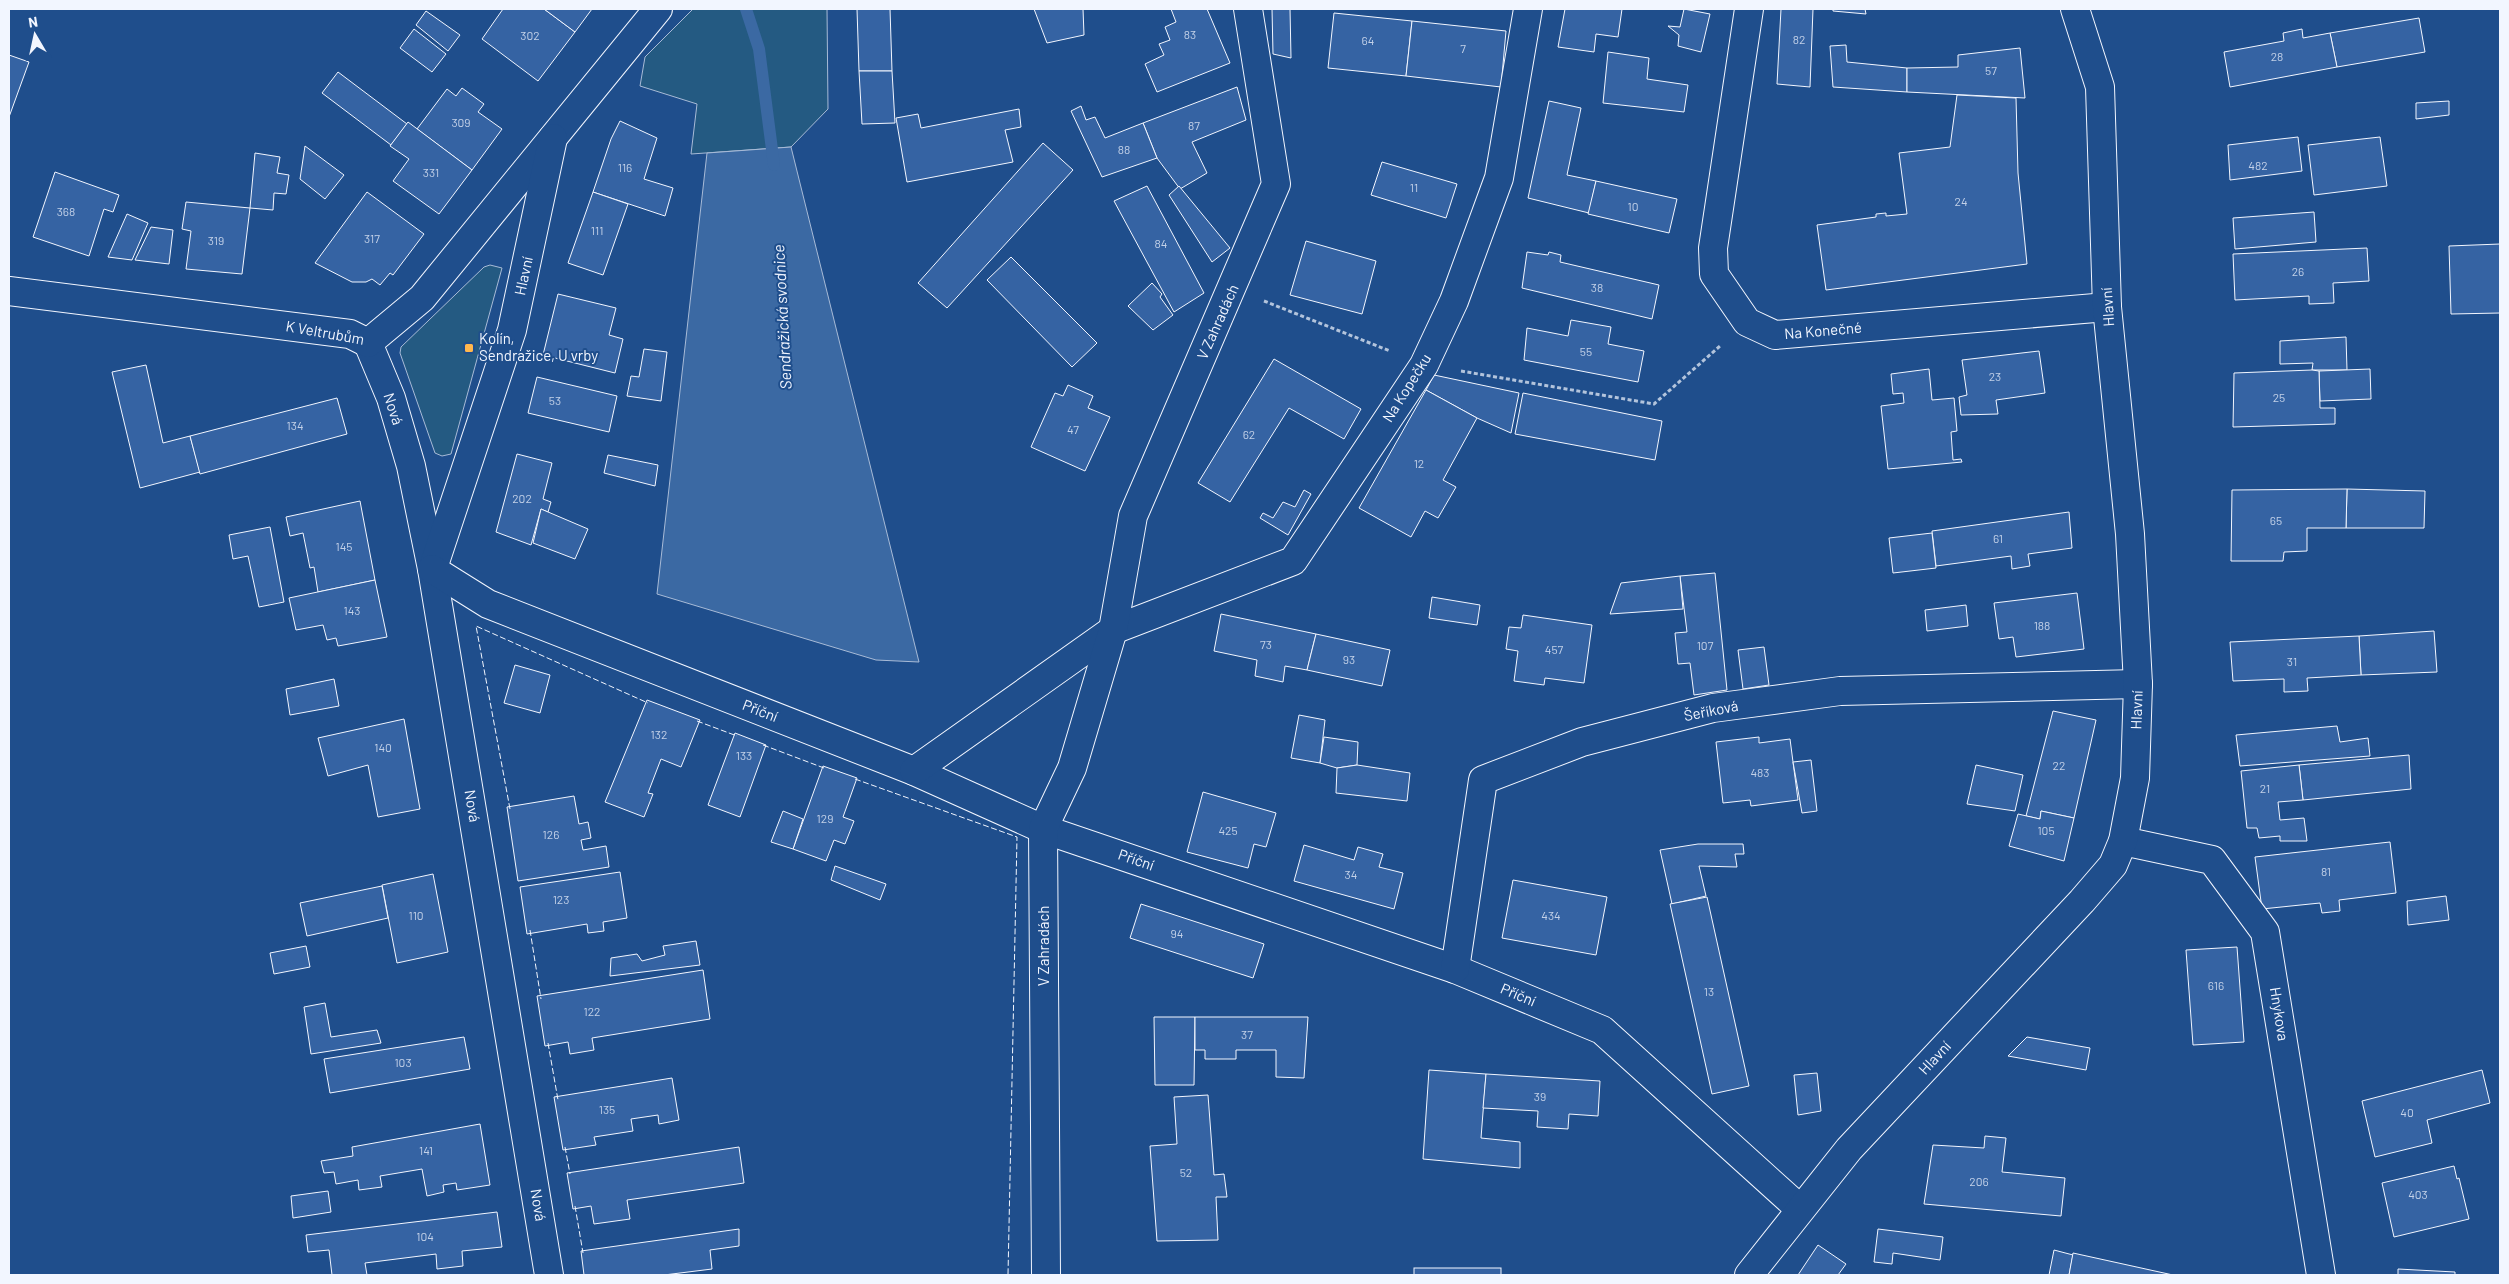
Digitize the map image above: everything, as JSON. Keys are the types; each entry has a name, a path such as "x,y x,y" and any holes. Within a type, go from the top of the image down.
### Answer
{"street":[{"name":"Hlavní","path":"432,569 512,330 553,138 658,9"},
{"name":"V Zahradách","path":"1046,1275 1043,829 1072,768 1113,630 1133,516 1233,289 1276,184 1248,9"},
{"name":"Na Kopečku","path":"1113,630 1293,561 1424,365 1454,301 1499,178 1528,9"},
{"path":"1747,322 1714,274 1713,248 1749,9"},
{"name":"Hlavní","path":"1749,1275 1800,1208 1849,1149 2082,901 2113,865 2123,841 2135,778 2138,684 2130,534 2108,307 2100,87 2075,9"},
{"name":"K Veltrubům","path":"9,291 350,334 368,343 422,298 553,138"},
{"name":"Na Konečné","path":"1747,322 1775,335 2108,307"},
{"name":"Nová","path":"368,343 391,398 411,466 432,569 550,1275"},
{"name":"Příční","path":"432,569 488,604 914,771 1043,829 1455,968 1602,1030 1800,1208"},
{"path":"914,771 1113,630"},
{"name":"Šeříková","path":"1455,968 1484,780 1582,742 1713,708 1840,691 2138,684"},
{"name":"Hnykova","path":"2123,841 2212,860 2265,932 2321,1275"}],"path":[{"path":"1233,289 1424,365 1654,404 1747,322"}],"shaded area":[{"path":"693,9 827,9 828,109 791,147 691,154 697,104 640,86 645,57"},
{"path":"490,265 502,268 451,454 442,456 435,453 400,353 401,347 484,267"}],"water":[{"path":"791,147 919,662 876,660 657,594 707,153"}],"building":[{"path":"503,9 544,9 575,32 538,81 482,39"},
{"path":"544,9 592,9 575,32"},
{"path":"857,9 890,9 892,71 859,71"},
{"path":"1034,9 1083,9 1084,35 1047,43"},
{"path":"1171,9 1207,9 1230,63 1157,92 1145,64 1164,55 1159,44 1170,40 1165,27 1176,22"},
{"path":"1272,9 1290,9 1291,58 1273,54"},
{"path":"1565,9 1622,9 1618,37 1596,34 1594,52 1558,47"},
{"path":"1684,9 1710,14 1701,52 1678,46 1679,35 1668,26 1680,27"},
{"path":"1781,9 1813,9 1810,87 1777,84"},
{"path":"1833,9 1865,9 1866,14 1833,11"},
{"path":"426,11 460,35 448,51 416,25"},
{"path":"1334,13 1412,21 1406,76 1328,68"},
{"path":"2419,18 2425,52 2337,67 2330,33"},
{"path":"1412,21 1506,31 1501,87 1406,76"},
{"path":"414,29 446,54 432,72 400,48"},
{"path":"2302,29 2303,38 2330,33 2337,67 2230,87 2224,52 2284,41 2283,33"},
{"path":"1846,45 1847,62 1907,68 1907,92 1833,87 1830,46"},
{"path":"2020,48 2025,98 1907,92 1907,68 1958,67 1958,55"},
{"path":"1608,52 1649,58 1647,79 1688,85 1684,112 1603,103"},
{"path":"9,55 29,62 9,117"},
{"path":"859,71 892,71 895,123 862,124"},
{"path":"338,72 407,124 391,145 322,93"},
{"path":"1237,87 1246,120 1192,142 1207,173 1180,189 1157,158 1143,123"},
{"path":"462,88 484,104 478,112 502,129 472,170 417,129 447,89 456,96"},
{"path":"1957,95 2016,98 2018,173 2027,264 1826,290 1817,225 1876,217 1876,214 1886,213 1886,216 1907,214 1899,153 1950,147"},
{"path":"1549,101 1581,108 1567,175 1596,181 1589,213 1528,198"},
{"path":"2449,101 2449,115 2416,119 2416,103"},
{"path":"1081,106 1086,120 1095,117 1105,138 1143,123 1157,158 1102,177 1071,111"},
{"path":"1019,109 1021,127 1005,130 1013,162 907,182 896,118 918,114 921,128"},
{"path":"620,121 657,138 644,179 673,188 665,216 593,192 611,139"},
{"path":"408,122 472,170 439,214 393,181 409,159 390,146"},
{"path":"2298,137 2302,171 2230,180 2228,145"},
{"path":"2380,137 2387,186 2314,195 2308,145"},
{"path":"1043,143 1073,170 947,308 918,283"},
{"path":"305,146 344,175 325,199 300,179"},
{"path":"255,153 280,157 277,173 289,175 286,194 274,193 273,210 250,208"},
{"path":"1382,162 1457,184 1446,218 1371,195"},
{"path":"55,172 119,195 113,212 104,209 89,256 33,237"},
{"path":"1596,181 1677,199 1669,233 1588,214"},
{"path":"1147,186 1204,293 1174,312 1114,201"},
{"path":"1179,186 1230,248 1212,262 1169,195"},
{"path":"367,192 424,234 393,275 390,273 380,285 372,279 366,282 352,282 315,263"},
{"path":"593,192 628,204 603,275 568,263"},
{"path":"186,202 250,208 242,274 186,269 191,231 182,229"},
{"path":"2314,212 2316,242 2235,249 2233,218"},
{"path":"127,214 148,223 132,260 108,257"},
{"path":"151,227 173,230 169,264 135,260"},
{"path":"1306,241 1376,261 1362,314 1290,295"},
{"path":"2500,244 2500,313 2451,314 2449,246"},
{"path":"2367,248 2369,281 2333,283 2334,303 2309,304 2309,296 2235,300 2233,254"},
{"path":"1527,252 1548,255 1549,252 1561,255 1560,262 1659,285 1652,319 1522,288"},
{"path":"1011,257 1097,343 1072,367 987,280"},
{"path":"1152,283 1162,294 1160,297 1173,315 1153,330 1128,306"},
{"path":"558,294 616,308 609,335 623,339 615,373 543,355"},
{"path":"1571,320 1611,327 1608,344 1644,351 1638,382 1524,360 1527,328 1568,336"},
{"path":"2346,337 2347,370 2312,370 2313,363 2280,364 2280,341"},
{"path":"644,349 667,352 661,401 627,396 631,376 639,377"},
{"path":"2039,351 2045,393 1996,400 1998,414 1961,415 1959,397 1967,395 1962,360"},
{"path":"1274,359 1361,409 1344,439 1289,408 1230,502 1198,483"},
{"path":"146,365 163,443 190,436 200,472 140,488 112,372"},
{"path":"1929,369 1932,400 1954,398 1957,431 1951,432 1953,460 1961,459 1962,462 1888,469 1881,406 1904,403 1903,393 1893,394 1891,374"},
{"path":"2370,369 2371,399 2320,401 2319,371"},
{"path":"2319,371 2320,408 2335,408 2335,424 2233,427 2234,373"},
{"path":"1434,375 1519,393 1511,433 1477,418 1426,390"},
{"path":"537,377 617,396 609,432 528,413"},
{"path":"1068,385 1093,396 1088,408 1110,417 1085,471 1031,447 1055,393 1063,396"},
{"path":"1426,390 1477,418 1443,480 1456,487 1438,518 1425,511 1411,537 1359,508"},
{"path":"1523,393 1662,421 1655,460 1515,434"},
{"path":"337,398 347,434 200,474 190,436"},
{"path":"517,454 552,463 543,499 551,502 548,512 541,509 531,545 496,532"},
{"path":"608,455 658,465 655,486 604,473"},
{"path":"2347,489 2425,491 2424,528 2346,528"},
{"path":"2347,489 2346,528 2307,528 2307,551 2284,552 2283,561 2231,561 2232,490"},
{"path":"1304,490 1311,494 1288,535 1260,518 1263,513 1273,518 1283,502 1295,507"},
{"path":"360,501 375,580 318,592 314,567 310,568 303,533 290,536 286,517"},
{"path":"541,509 588,529 575,559 533,543"},
{"path":"2069,512 2072,548 2028,554 2030,566 2012,569 2011,556 1936,566 1932,531"},
{"path":"270,527 284,602 259,607 248,556 233,559 229,535"},
{"path":"1932,533 1936,568 1893,573 1889,538"},
{"path":"1715,573 1727,690 1694,695 1690,663 1678,664 1675,633 1687,632 1680,576"},
{"path":"1680,576 1683,609 1610,614 1621,583"},
{"path":"375,580 387,637 338,646 336,638 327,640 323,625 296,630 289,598"},
{"path":"2077,593 2084,649 2016,657 2013,637 1999,639 1994,603"},
{"path":"1432,597 1480,605 1477,625 1429,618"},
{"path":"1966,605 1968,626 1927,631 1925,610"},
{"path":"1221,614 1316,634 1307,670 1285,666 1283,682 1255,676 1257,660 1214,651"},
{"path":"1523,615 1592,625 1584,683 1545,678 1544,685 1514,681 1518,651 1506,649 1509,627 1521,628"},
{"path":"2434,631 2437,672 2361,675 2359,636"},
{"path":"1316,634 1390,650 1382,686 1307,670"},
{"path":"2359,636 2361,675 2307,678 2308,691 2284,692 2284,679 2233,681 2230,642"},
{"path":"1764,647 1769,685 1743,689 1738,650"},
{"path":"515,665 550,675 540,713 504,703"},
{"path":"334,679 339,706 290,715 286,689"},
{"path":"647,700 700,720 681,767 661,759 648,793 653,794 644,817 605,802"},
{"path":"2053,711 2096,720 2074,818 2041,811 2040,819 2026,816"},
{"path":"1299,715 1325,720 1320,763 1291,758"},
{"path":"404,719 420,809 378,817 368,765 328,776 318,738"},
{"path":"2337,726 2340,742 2368,738 2370,756 2240,766 2236,735"},
{"path":"735,733 766,745 740,817 708,805"},
{"path":"1324,737 1358,742 1357,765 1337,768 1320,763"},
{"path":"1759,737 1759,743 1790,739 1798,800 1751,806 1750,800 1723,803 1716,742"},
{"path":"2409,755 2411,789 2303,800 2299,765"},
{"path":"1811,760 1817,811 1802,813 1793,762"},
{"path":"1357,765 1410,773 1407,801 1336,793 1337,768"},
{"path":"1976,765 2023,775 2015,811 1967,804"},
{"path":"2299,765 2303,800 2278,802 2280,820 2304,818 2307,841 2280,841 2280,836 2259,838 2257,828 2247,828 2241,771"},
{"path":"823,766 857,778 843,817 854,821 845,844 834,840 826,861 793,849"},
{"path":"1203,792 1276,813 1266,847 1254,844 1248,868 1187,852"},
{"path":"574,796 579,824 588,822 591,838 581,840 583,850 606,846 609,867 518,881 507,807"},
{"path":"783,811 803,819 793,849 771,842"},
{"path":"2041,811 2074,818 2064,861 2009,846 2018,814 2040,819"},
{"path":"2390,842 2396,893 2339,900 2340,911 2322,913 2320,903 2262,909 2255,857"},
{"path":"1698,844 1743,844 1744,854 1735,854 1737,867 1699,866 1706,896 1672,904 1660,850"},
{"path":"1304,845 1354,860 1358,847 1383,854 1379,867 1403,873 1394,909 1294,881"},
{"path":"835,866 886,884 880,900 831,880"},
{"path":"620,872 627,918 603,922 604,931 588,933 587,924 527,934 520,887"},
{"path":"433,874 448,952 397,963 382,885"},
{"path":"1513,880 1607,897 1596,955 1502,938"},
{"path":"382,886 388,918 307,936 300,903"},
{"path":"2446,896 2449,920 2408,925 2407,901"},
{"path":"1707,897 1749,1086 1712,1094 1670,904"},
{"path":"1141,904 1264,944 1253,978 1130,938"},
{"path":"696,941 700,965 610,976 611,958 637,954 642,961 665,955 663,946"},
{"path":"306,946 310,967 274,974 270,953"},
{"path":"2237,947 2244,1042 2193,1045 2186,950"},
{"path":"703,970 710,1019 592,1038 594,1050 570,1054 568,1042 545,1046 537,996"},
{"path":"325,1003 331,1037 377,1030 381,1043 311,1054 304,1007"},
{"path":"1154,1017 1195,1017 1194,1085 1155,1085"},
{"path":"1195,1017 1308,1017 1304,1078 1276,1077 1276,1050 1236,1050 1236,1059 1205,1059 1205,1050 1195,1050"},
{"path":"464,1037 470,1069 330,1093 324,1059"},
{"path":"2027,1037 2090,1048 2086,1070 2008,1056"},
{"path":"1429,1070 1486,1074 1481,1138 1520,1142 1520,1168 1423,1159"},
{"path":"2482,1070 2490,1103 2427,1120 2432,1143 2375,1157 2362,1101"},
{"path":"1817,1073 1821,1111 1798,1115 1794,1075"},
{"path":"1486,1074 1600,1081 1598,1116 1569,1114 1568,1129 1537,1127 1538,1111 1483,1108"},
{"path":"672,1078 679,1120 659,1124 658,1115 631,1119 633,1131 594,1137 596,1145 563,1150 554,1097"},
{"path":"1208,1095 1214,1175 1224,1174 1227,1197 1216,1197 1218,1240 1157,1241 1150,1146 1177,1144 1174,1097"},
{"path":"480,1124 490,1185 457,1190 456,1183 443,1185 444,1192 427,1196 422,1169 380,1176 382,1187 359,1190 358,1180 336,1184 334,1172 324,1173 321,1161 353,1156 352,1147"},
{"path":"1985,1136 2006,1138 2002,1172 2065,1178 2061,1216 1924,1204 1933,1145 1984,1148"},
{"path":"739,1147 744,1183 627,1200 630,1219 594,1224 591,1206 573,1209 567,1173"},
{"path":"2454,1166 2457,1179 2459,1178 2469,1219 2394,1237 2382,1183"},
{"path":"328,1191 331,1212 293,1218 291,1196"},
{"path":"497,1212 502,1247 462,1251 463,1266 437,1269 436,1254 365,1263 367,1275 332,1275 329,1250 308,1252 306,1235"},
{"path":"739,1229 739,1246 710,1250 712,1269 664,1275 584,1275 581,1251"},
{"path":"1878,1229 1943,1237 1940,1260 1893,1253 1892,1264 1874,1262"},
{"path":"1818,1245 1846,1264 1838,1275 1798,1275"},
{"path":"2054,1250 2073,1255 2069,1275 2049,1275"},
{"path":"2073,1253 2173,1275 2069,1275"},
{"path":"1414,1268 1501,1268 1501,1275 1414,1275"},
{"path":"2398,1269 2455,1272 2455,1275 2398,1275"}],"waterway":[{"name":"Sendražická svodnice","path":"746,9 759,49 774,165"}],"fence":[{"path":"510,809 476,626 648,703"},
{"path":"697,721 737,736"},
{"path":"763,745 824,768"},
{"path":"855,779 1017,837 1008,1275"},
{"path":"530,930 541,999"},
{"path":"548,1043 558,1100"},
{"path":"565,1147 570,1174"},
{"path":"575,1206 583,1253"}],"place":[{"name":"Kolín, Sendražice, U vrby","path":"469,348"}]}
